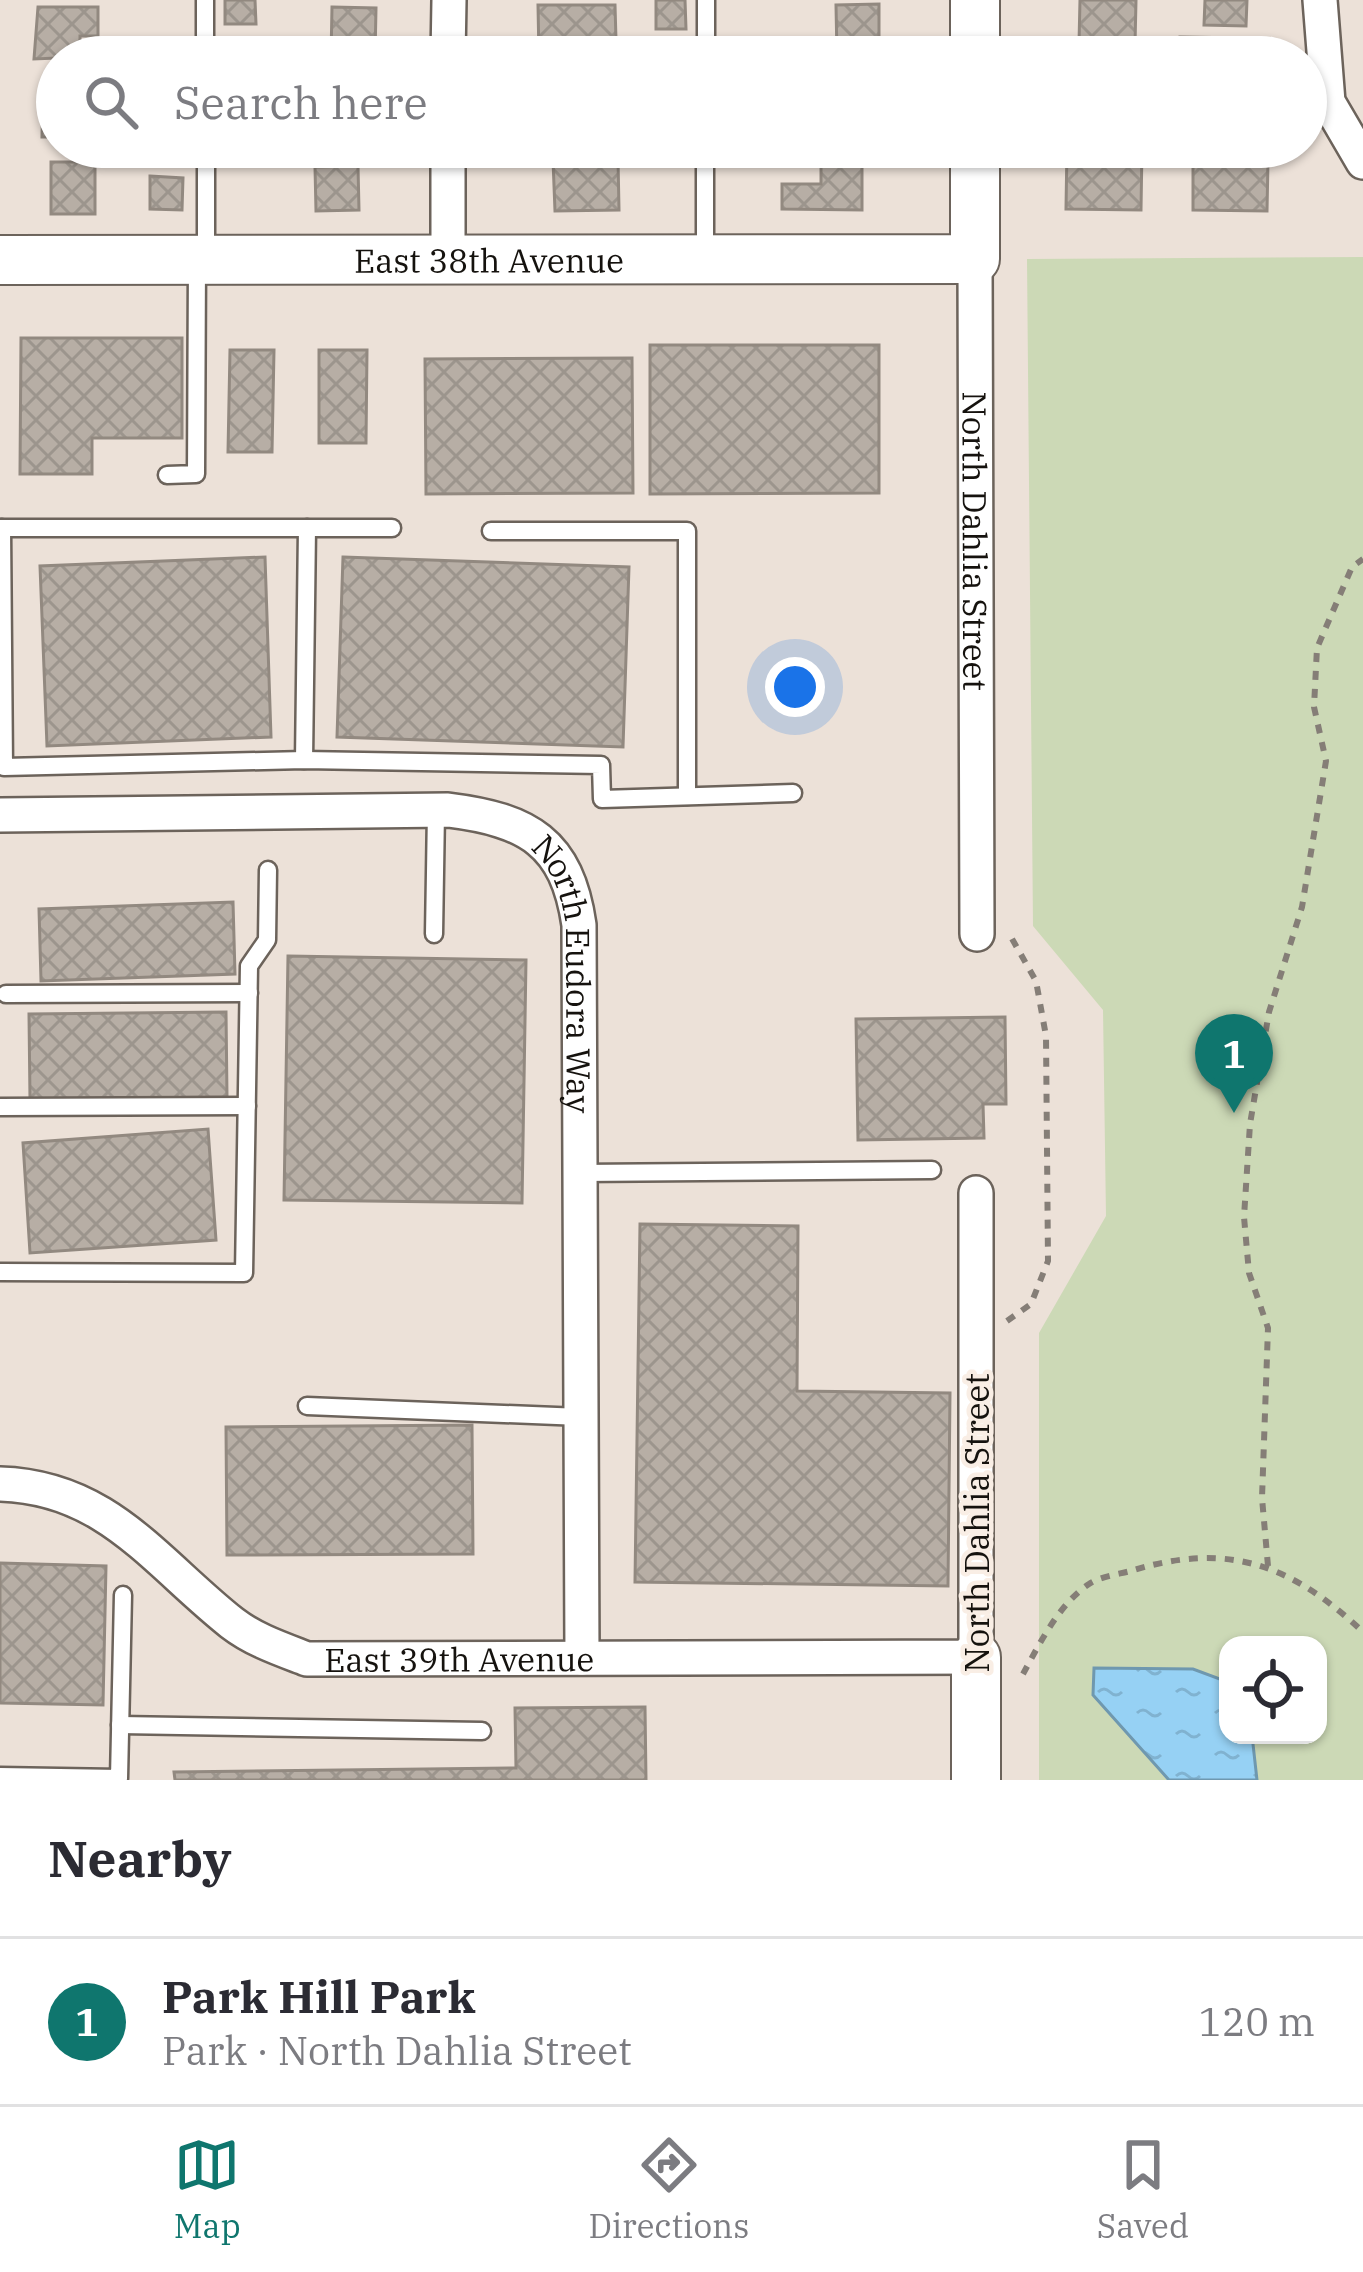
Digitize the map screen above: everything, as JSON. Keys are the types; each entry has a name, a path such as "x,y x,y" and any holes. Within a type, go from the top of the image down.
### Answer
{"street":[{"path":"448,36 449,0"},
{"path":"975,0 975,36"},
{"path":"1320,0 1323,36"},
{"path":"1327,90 1328,103 1363,162"},
{"path":"448,168 448,260"},
{"name":"North Dahlia Street","path":"975,168 992,931"},
{"name":"East 38th Avenue","path":"0,260 975,259"},
{"name":"North Eudora Way","path":"0,815 436,811 494,816 541,840 561,860 579,926 582,1658"},
{"name":"North Dahlia Street","path":"976,1193 976,1780"},
{"name":"East 39th Avenue","path":"0,1484 57,1489 84,1502 144,1544 235,1625 307,1659 976,1657"}],"lane":[{"path":"205,0 206,36"},
{"path":"706,0 706,36"},
{"path":"167,475 196,474 205,168"},
{"path":"705,168 705,259"},
{"path":"392,528 1,528 4,767 304,760 601,765 602,799 793,793"},
{"path":"304,760 308,528"},
{"path":"491,531 687,531 687,796"},
{"path":"434,934 436,811"},
{"path":"0,1272 244,1274 249,967 267,940 268,870"},
{"path":"6,994 249,993"},
{"path":"0,1107 247,1106"},
{"path":"580,1173 932,1170"},
{"path":"307,1406 581,1417"},
{"path":"0,1776 119,1778 122,1595"},
{"path":"120,1725 482,1731"}],"path":[{"path":"1268,1566 1262,1498 1268,1328 1249,1274 1244,1217 1250,1124 1269,1012 1302,907 1326,761 1314,707 1317,648 1352,567 1363,559"},
{"path":"976,1343 1031,1304 1048,1261 1046,1036 1036,981 992,931"},
{"path":"1023,1674 1047,1630 1090,1583 1165,1561 1232,1558 1268,1566 1321,1593 1363,1632"}],"green space":[{"path":"1363,257 1363,1780 1039,1780 1039,1333 1106,1216 1103,1010 1033,926 1027,259"}],"water":[{"path":"1094,1668 1193,1669 1219,1679 1219,1744 1253,1744 1257,1780 1169,1780 1093,1695"}],"building":[{"path":"225,0 255,0 256,24 225,24"},
{"path":"656,0 685,0 686,29 656,29"},
{"path":"1080,0 1136,0 1135,36 1079,36"},
{"path":"1205,0 1247,0 1246,26 1204,25"},
{"path":"879,4 879,36 837,36 836,5"},
{"path":"538,5 615,5 616,36 539,36"},
{"path":"38,7 98,7 98,36 36,36 34,59"},
{"path":"332,7 376,8 375,36 331,36"},
{"path":"51,168 95,168 95,214 51,214"},
{"path":"315,168 358,168 359,210 316,211"},
{"path":"553,168 618,168 619,210 555,211"},
{"path":"821,168 862,168 862,210 782,209 782,184 821,184"},
{"path":"1067,168 1142,168 1141,210 1066,209"},
{"path":"1193,168 1268,168 1267,211 1193,210"},
{"path":"150,176 183,178 182,210 150,209"},
{"path":"21,338 182,338 182,438 92,438 92,474 20,474"},
{"path":"650,345 879,345 879,493 650,494"},
{"path":"230,350 274,350 272,452 228,452"},
{"path":"319,350 367,350 366,443 319,443"},
{"path":"632,358 633,493 426,494 425,359"},
{"path":"265,557 271,737 47,746 40,566"},
{"path":"343,557 629,567 623,747 337,737"},
{"path":"233,902 235,974 41,981 39,909"},
{"path":"288,956 526,960 522,1203 284,1200"},
{"path":"226,1012 227,1097 30,1099 29,1014"},
{"path":"1005,1017 1006,1104 983,1104 984,1138 858,1140 856,1019"},
{"path":"208,1129 216,1240 30,1253 23,1143"},
{"path":"640,1224 798,1226 797,1391 950,1393 948,1586 635,1582"},
{"path":"472,1425 473,1554 227,1555 226,1427"},
{"path":"0,1563 106,1566 103,1705 0,1703"},
{"path":"645,1707 646,1780 175,1780 174,1772 516,1768 515,1708"}],"place":[{"name":"Park Hill Park","path":"1234,1113"}]}
